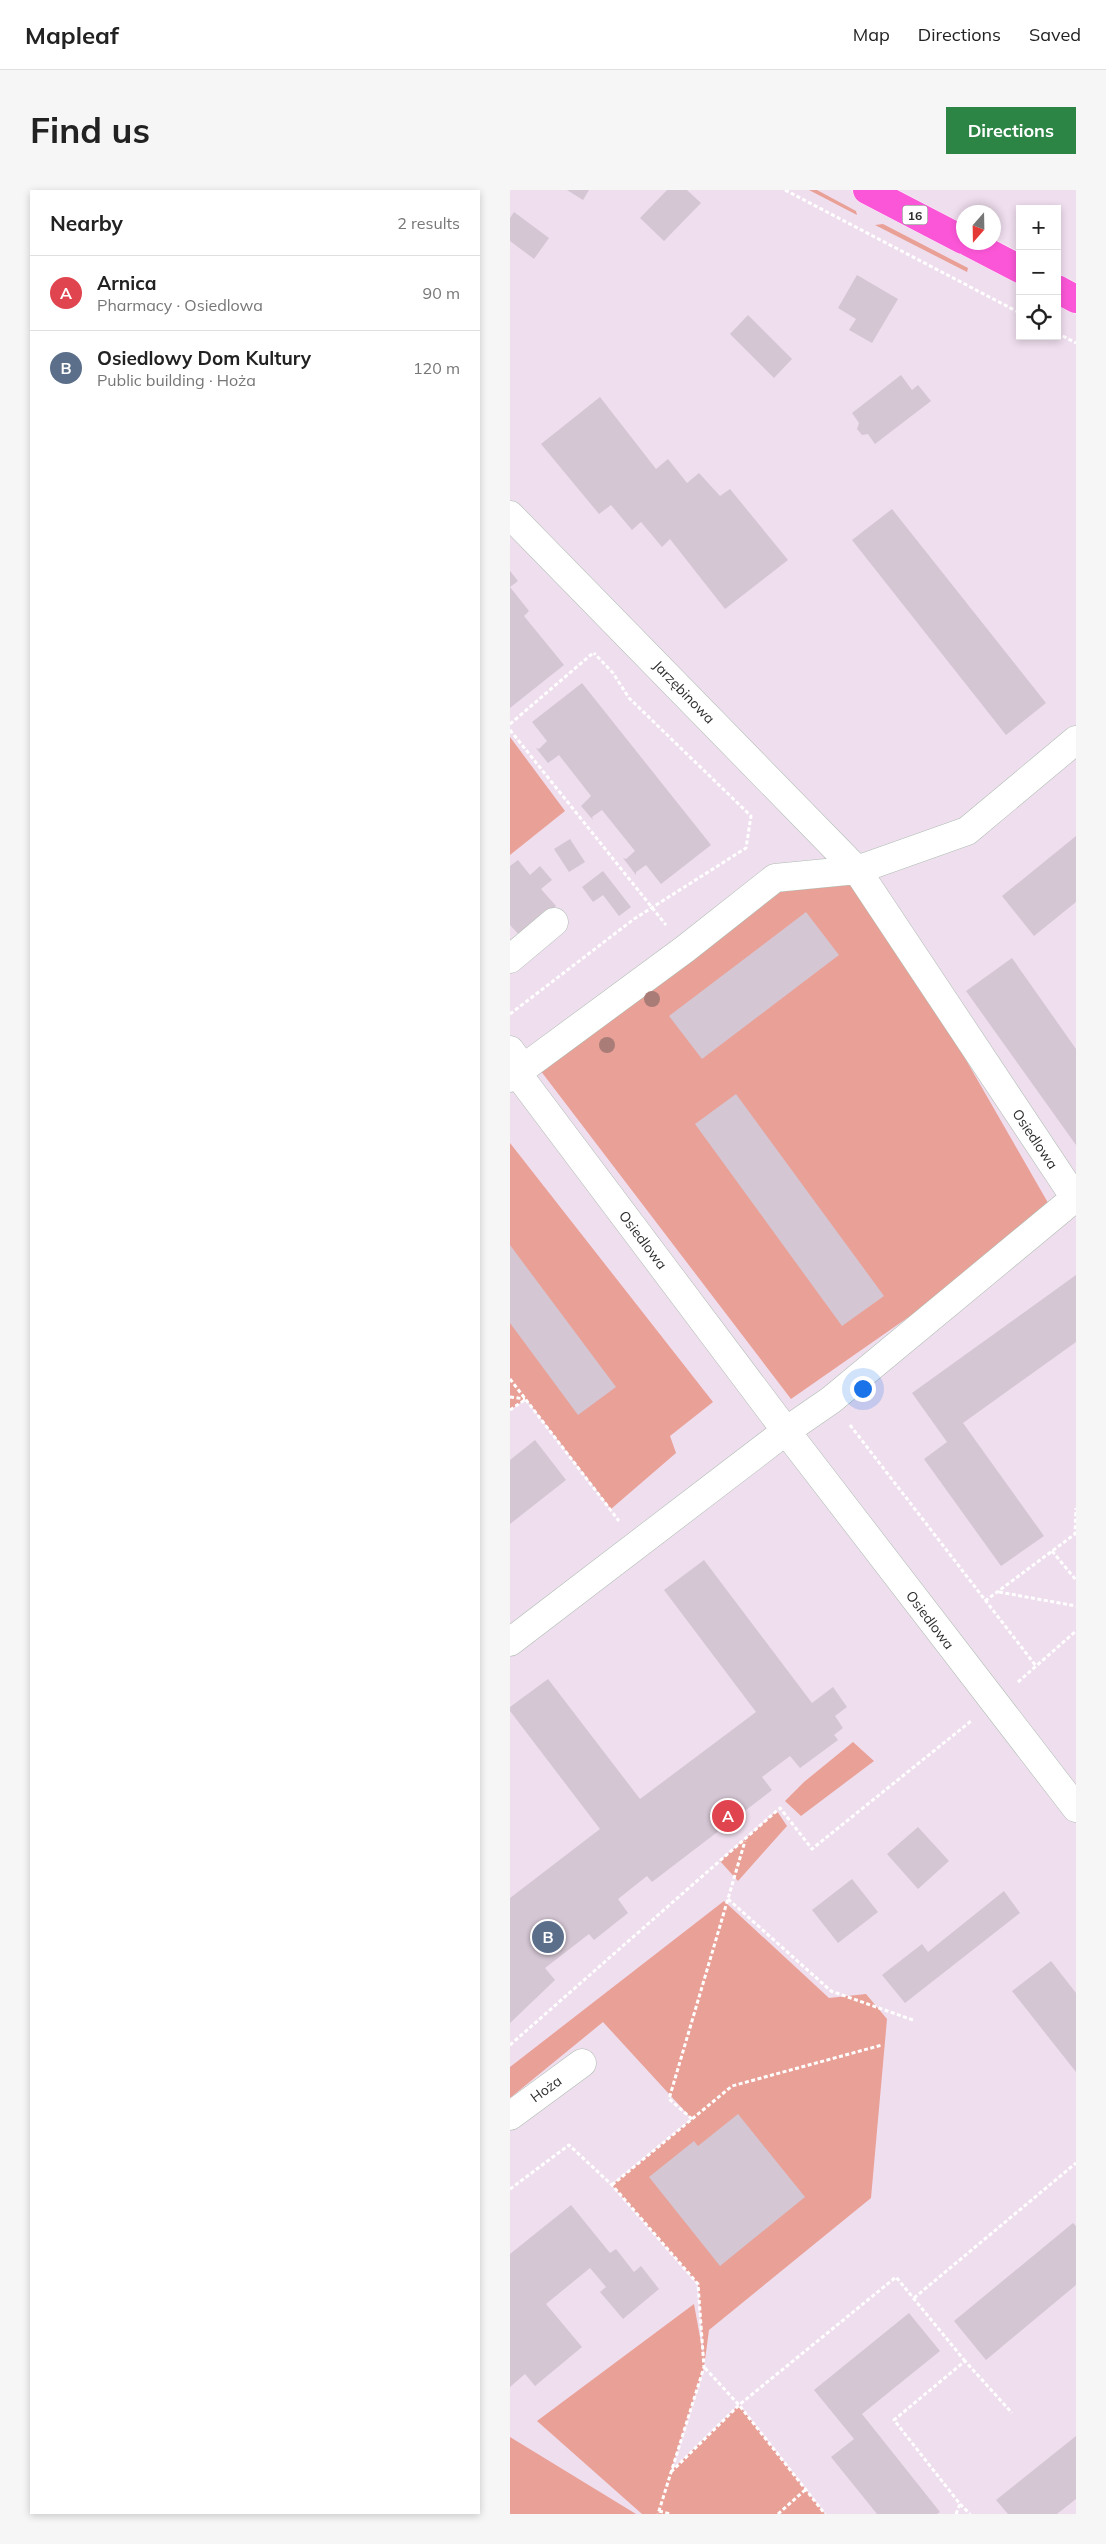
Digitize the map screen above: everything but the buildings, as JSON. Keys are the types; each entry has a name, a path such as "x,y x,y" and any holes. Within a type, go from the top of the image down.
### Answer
{"main road":[{"name":"16","path":"867,190 956,236"},
{"path":"983,250 1016,267"},
{"path":"1061,291 1076,299"}],"street":[{"name":"Jarzębinowa","path":"510,515 857,870"},
{"path":"515,1068 685,949 775,878 857,870 967,831 1076,740"},
{"name":"Osiedlowa","path":"510,1642 786,1431 831,1400 1075,1198 857,870"},
{"path":"510,959 554,922"},
{"name":"Osiedlowa","path":"515,1068 786,1431 993,1703 1076,1808"},
{"name":"Hoża","path":"510,2116 582,2063"}],"path":[{"path":"785,190 1016,311"},
{"path":"1061,335 1076,343"},
{"path":"510,724 622,629"},
{"path":"510,1014 634,919 746,848 752,816 629,698 613,673 594,653"},
{"path":"510,730 685,949"},
{"path":"510,1379 638,1546"},
{"path":"510,1397 526,1399"},
{"path":"510,1410 526,1399"},
{"path":"831,1400 1036,1666"},
{"path":"985,1601 1075,1534 1076,1508"},
{"path":"1052,1551 1076,1580"},
{"path":"998,1592 1076,1606"},
{"path":"510,2046 780,1808 812,1849 993,1703 1076,1631"},
{"path":"692,2119 669,2099 745,1839"},
{"path":"728,1899 831,1992 913,2020"},
{"path":"612,2185 732,2086 882,2045"},
{"path":"510,2189 569,2145 612,2185 698,2284 704,2367 658,2512 670,2514"},
{"path":"914,2298 1076,2163"},
{"path":"671,2472 739,2405 896,2277 965,2361 1012,2413"},
{"path":"965,2361 894,2420 970,2514"},
{"path":"704,2367 739,2405 825,2514"},
{"path":"778,2514 805,2490"},
{"path":"956,2514 960,2504"}],"shaded area":[{"path":"809,190 817,190 856,211 857,215"},
{"path":"883,224 968,268 967,272 875,225"},
{"path":"510,737 565,811 510,855"},
{"path":"857,870 1055,1215 791,1399 537,1066 775,878"},
{"path":"510,1143 713,1402 670,1436 676,1453 611,1509 526,1399 510,1410"},
{"path":"853,1742 874,1761 801,1816 785,1801 804,1782"},
{"path":"777,1811 787,1826 738,1881 720,1861"},
{"path":"724,1901 829,1998 866,1994 887,2019 871,2198 709,2330 704,2367 671,2471 739,2405 825,2514 642,2514 537,2421 694,2304 704,2359 698,2284 612,2185 692,2119 603,2022 510,2098 510,2067"},
{"path":"510,2437 636,2514 510,2514"}],"place":[{"name":"Arnica","path":"728,1816"},
{"name":"Osiedlowy Dom Kultury","path":"548,1937"}]}
